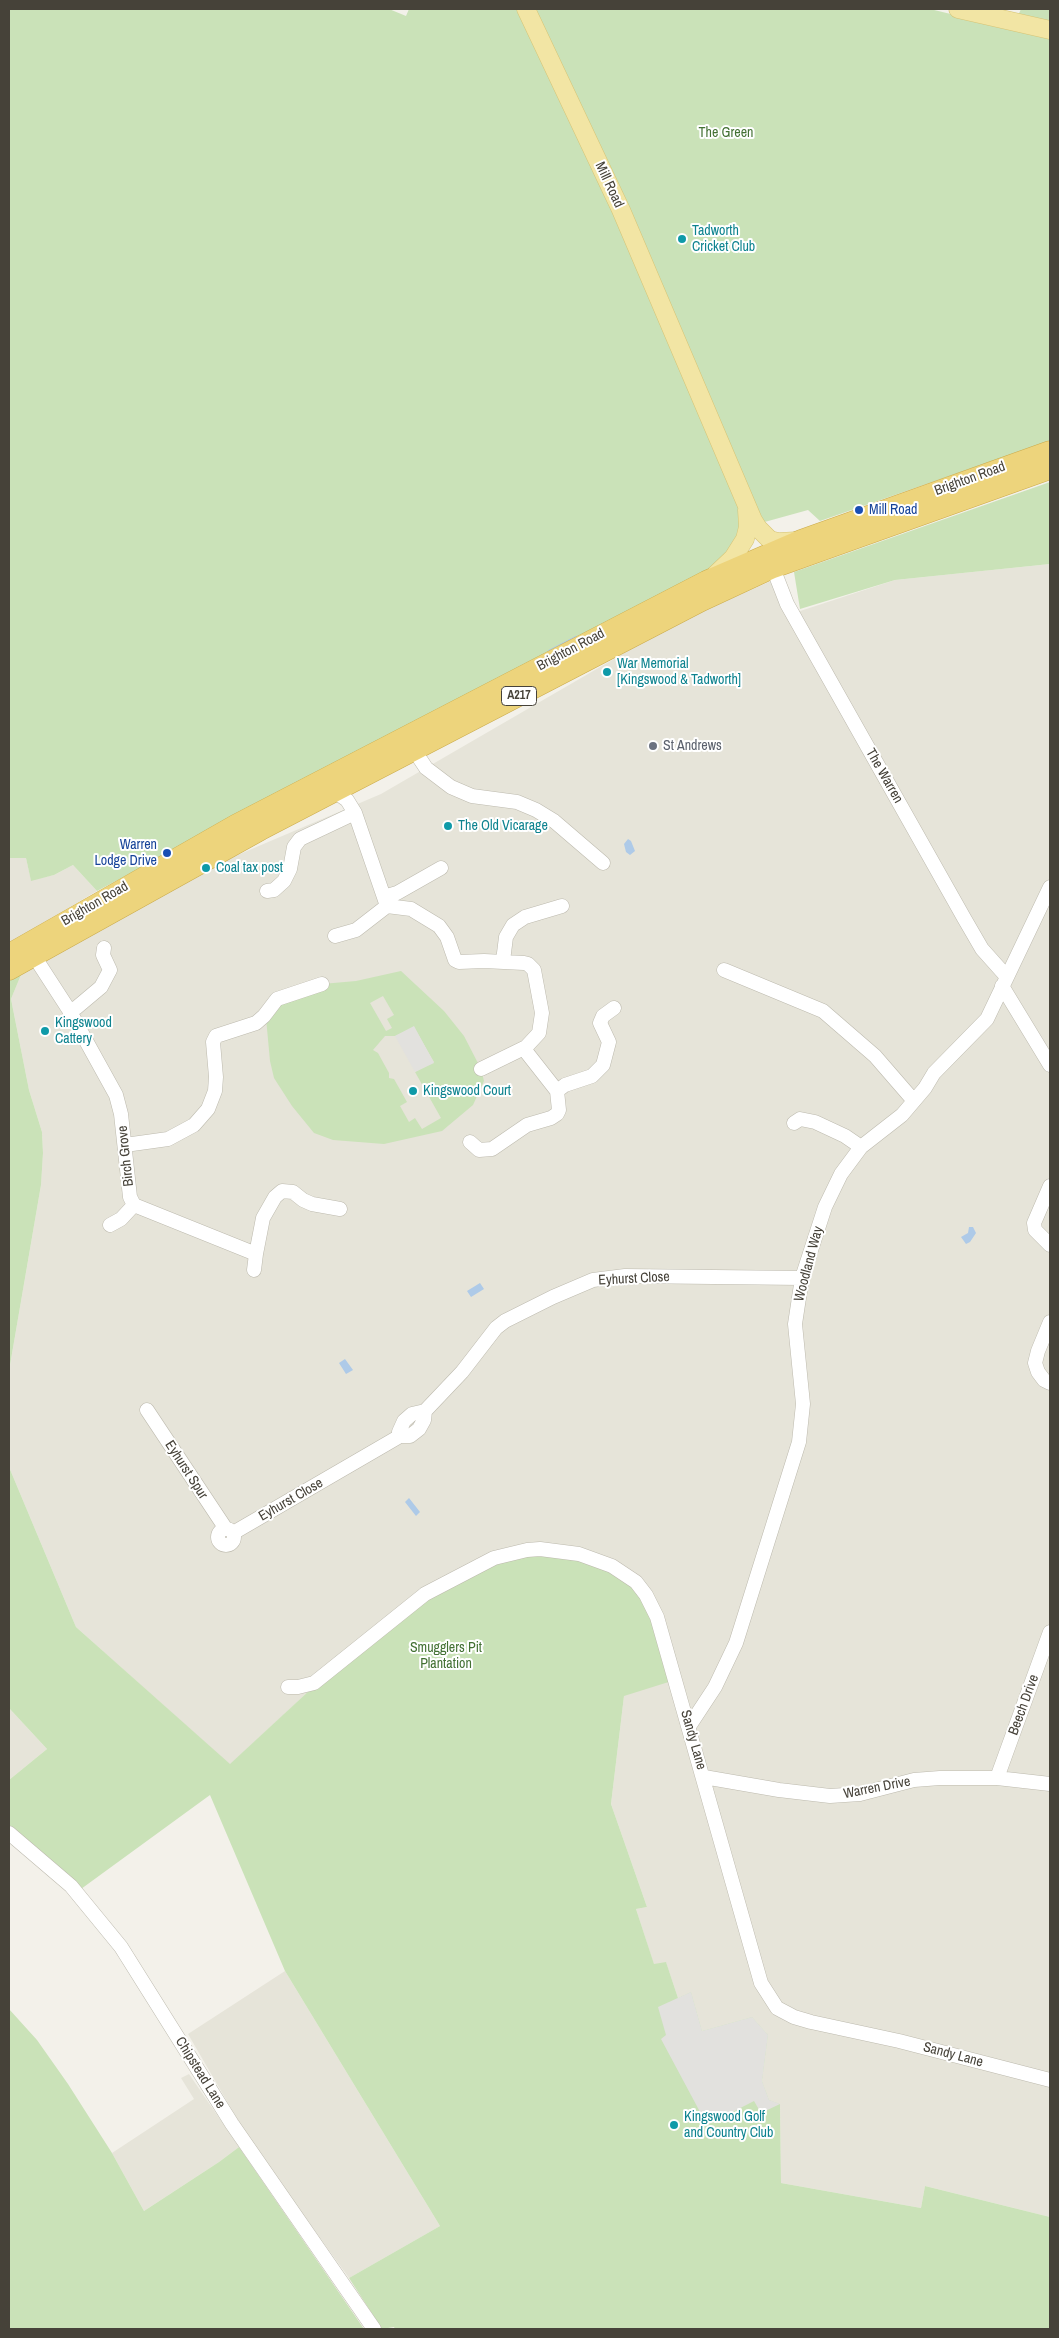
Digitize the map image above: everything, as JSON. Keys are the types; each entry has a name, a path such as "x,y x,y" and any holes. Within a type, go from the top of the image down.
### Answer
{"highway":[{"name":"Brighton Road","path":"9,954 235,824 706,581 797,541 1050,451"},
{"name":"Brighton Road","path":"9,970 334,791 684,610 773,568 1050,469"}],"main road":[{"name":"Mill Road","path":"526,9 617,202 745,502 758,528 770,540 778,542 797,541"},
{"path":"962,9 1050,30"},
{"name":"Mill Road","path":"706,581 733,558 746,539 748,526 745,502"}],"street":[{"name":"The Warren","path":"773,568 792,612 964,918 982,949 1005,981 1050,1065"},
{"path":"414,750 426,768 451,787 472,796 517,802 536,810 554,821 603,863"},
{"path":"334,791 347,800 355,813 385,901"},
{"path":"268,891 274,890 284,881 290,869 294,847 300,839 355,813"},
{"path":"335,936 356,930 385,901 441,868"},
{"name":"Woodland Way","path":"690,1725 715,1687 736,1644 799,1442 803,1404 795,1324 802,1278 825,1207 842,1174 861,1147 896,1121 914,1101 934,1073 988,1019 1005,981 1045,914 1050,887"},
{"path":"385,901 411,909 439,926 447,937 455,960 459,962 503,962 532,966 543,1020 536,1038 524,1048 481,1069"},
{"path":"503,962 506,937 513,925 525,917 562,906"},
{"path":"68,1010 76,1008 101,986 110,970 103,955 104,948"},
{"name":"Birch Grove","path":"34,956 68,1010 116,1095 121,1114 130,1198 134,1205 256,1254"},
{"path":"724,970 823,1011 875,1056 914,1101"},
{"path":"125,1145 168,1139 194,1125 208,1109 215,1091 216,1078 212,1042 216,1036 256,1023 277,999 322,984"},
{"path":"557,1091 565,1085 592,1076 604,1065 609,1042 600,1022 603,1016 614,1008"},
{"path":"470,1142 479,1150 492,1149 527,1125 554,1117 559,1110 557,1091 524,1048"},
{"path":"794,1122 800,1119 815,1122 861,1147"},
{"path":"1050,1186 1034,1223 1035,1230 1050,1245"},
{"path":"254,1270 263,1218 275,1196 282,1191 293,1192 312,1204 340,1209"},
{"path":"110,1225 121,1220 134,1205"},
{"name":"Eyhurst Close","path":"229,1531 400,1436 405,1437 415,1433 424,1420 425,1411 462,1372 488,1336 505,1321 573,1287 593,1280 625,1276 802,1278"},
{"path":"1050,1322 1035,1363 1038,1372 1044,1380 1050,1383"},
{"name":"Eyhurst Spur","path":"147,1410 229,1531"},
{"name":"Sandy Lane","path":"288,1687 314,1683 425,1594 494,1558 527,1550 540,1549 579,1554 612,1566 636,1582 646,1595 657,1617 671,1669 690,1725 761,1983 777,2008 794,2017 811,2022 899,2041 1050,2080"},
{"name":"Beech Drive","path":"997,1778 1050,1632"},
{"name":"Warren Drive","path":"704,1776 779,1790 830,1796 860,1794 914,1780 940,1778 997,1778 1050,1784"},
{"name":"Chipstead Lane","path":"9,1833 71,1886 121,1947 232,2124 374,2329"}],"shaded area":[{"path":"1050,564 1050,2217 925,2186 921,2208 781,2183 780,2104 769,2100 762,2081 768,2035 752,2017 702,2031 691,1992 678,1998 666,1963 654,1965 636,1909 647,1907 611,1804 624,1696 325,1676 230,1765 76,1627 9,1467 9,1371 41,1185 43,1153 42,1132 29,1090 11,999 23,970 193,874 381,794 638,645 705,610 771,581 788,615 895,580"},
{"path":"9,858 26,858 31,880 54,875 73,865 97,891 9,943"},
{"path":"414,1026 434,1063 415,1072 395,1036"},
{"path":"9,1708 47,1749 9,1780"},
{"path":"285,1971 440,2226 349,2278 250,2141 188,2034"},
{"path":"691,1992 702,2031 752,2017 768,2035 762,2081 769,2100 780,2104 761,2113 754,2101 707,2125 661,2039 666,2035 658,2007"},
{"path":"189,2074 239,2147 144,2211 112,2153 194,2099 181,2078"}],"green space":[{"name":"The Green","path":"9,9 389,9 406,16 409,9 930,9 1050,38 1050,441 820,521 808,510 761,523 748,514 735,542 708,572 491,682 97,891 73,865 54,875 31,881 26,858 9,858"},
{"path":"1021,9 1050,9 1050,30 1015,22"},
{"path":"1050,482 1050,564 895,580 800,609 794,572"},
{"path":"23,970 11,999 29,1090 42,1132 43,1153 41,1185 9,1371 9,979"},
{"path":"401,971 444,1011 464,1036 481,1069 484,1081 473,1105 442,1131 384,1144 333,1140 314,1133 292,1106 274,1078 270,1061 266,1018 269,1008 322,984 356,981","holes":["383,996 394,1015 387,1019 392,1028 386,1031 370,1003","414,1027 434,1062 415,1072 441,1118 422,1129 415,1118 409,1122 400,1106 407,1102 394,1079 389,1078 389,1073 378,1053 373,1050 385,1036 395,1036"]},
{"name":"Smugglers Pit Plantation","path":"9,1467 76,1627 230,1764 325,1676 425,1594 527,1550 579,1554 636,1582 675,1680 624,1696 611,1804 647,1907 636,1909 654,1964 666,1962 678,1998 691,1992 702,2031 752,2017 768,2035 762,2081 769,2100 780,2104 781,2183 921,2208 925,2186 1050,2217 1050,2329 395,2329 394,2327 382,2329 349,2278 440,2226 285,1971 210,1795 81,1889 9,1826 9,1780 47,1749 9,1708"},
{"path":"9,2009 37,2040 68,2084 112,2153 144,2211 239,2147 364,2329 9,2329"}],"water":[{"path":"628,839 631,841 635,851 630,855 626,852 624,844"},
{"path":"969,1227 973,1227 976,1233 970,1242 966,1244 961,1237 968,1233"},
{"path":"480,1283 484,1289 471,1297 467,1291"},
{"path":"345,1359 353,1370 346,1374 339,1363"},
{"path":"409,1498 420,1512 416,1516 405,1502"}],"waterway":[{"path":"549,651 576,637"}],"place":[{"name":"Tadworth Cricket Club","path":"682,239"},
{"name":"Mill Road","path":"859,510"},
{"name":"War Memorial [Kingswood & Tadworth]","path":"607,672"},
{"name":"St Andrews","path":"653,746"},
{"name":"The Old Vicarage","path":"448,826"},
{"name":"Warren Lodge Drive","path":"167,853"},
{"name":"Coal tax post","path":"206,868"},
{"name":"Kingswood Cattery","path":"45,1031"},
{"name":"Kingswood Court","path":"413,1091"},
{"name":"Kingswood Golf and Country Club","path":"674,2125"}]}
